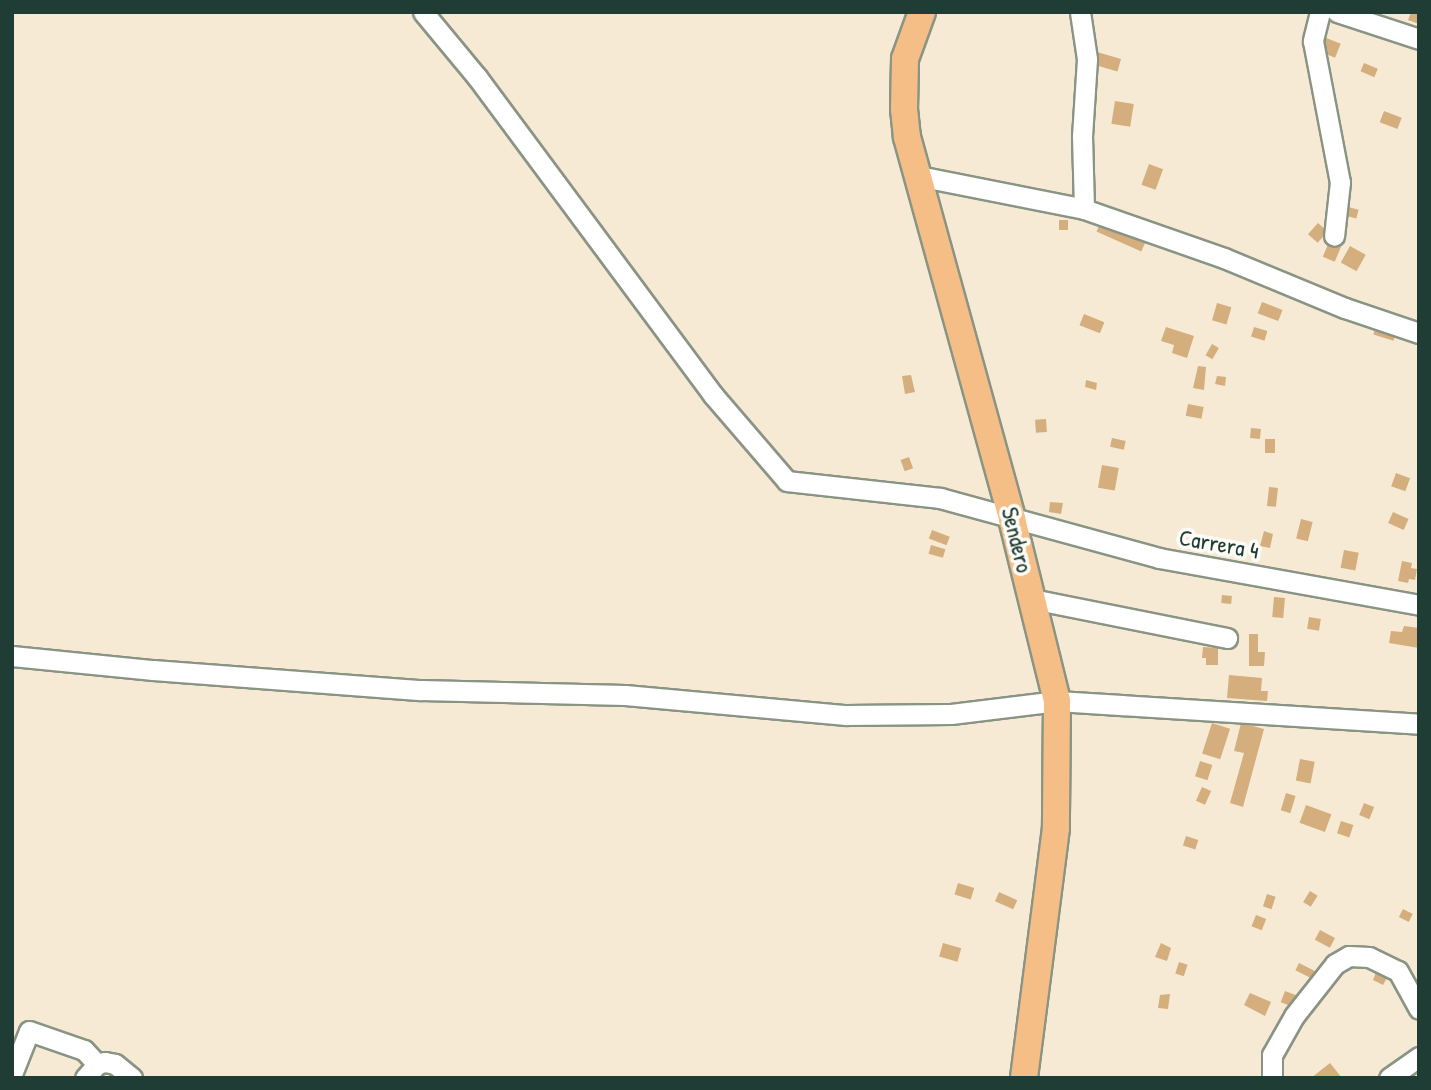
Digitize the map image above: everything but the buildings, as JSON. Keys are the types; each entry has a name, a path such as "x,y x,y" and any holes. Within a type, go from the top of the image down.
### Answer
{"main road":[{"name":"Sendero","path":"922,12 905,59 903,85 907,137 1012,519 1057,701 1056,828 1024,1078"}],"street":[{"name":"Carrera 4","path":"423,12 477,77 713,395 787,481 940,498 1159,558 1419,605"},
{"path":"1080,12 1087,59 1082,136 1084,209"},
{"path":"1320,12 1313,41 1340,182 1334,236"},
{"path":"1337,12 1419,39"},
{"path":"918,176 1084,209 1224,258 1345,308 1419,333"},
{"path":"1032,599 1227,638"},
{"path":"12,656 166,671 421,690 625,695 846,715 951,714 1057,701 1419,724"},
{"path":"1272,1078 1272,1055 1294,1016 1335,964 1349,956 1369,957 1398,971 1419,1009"},
{"path":"12,1074 29,1031 84,1050 91,1071 115,1065 132,1078"},
{"path":"1390,1078 1419,1056"}]}
